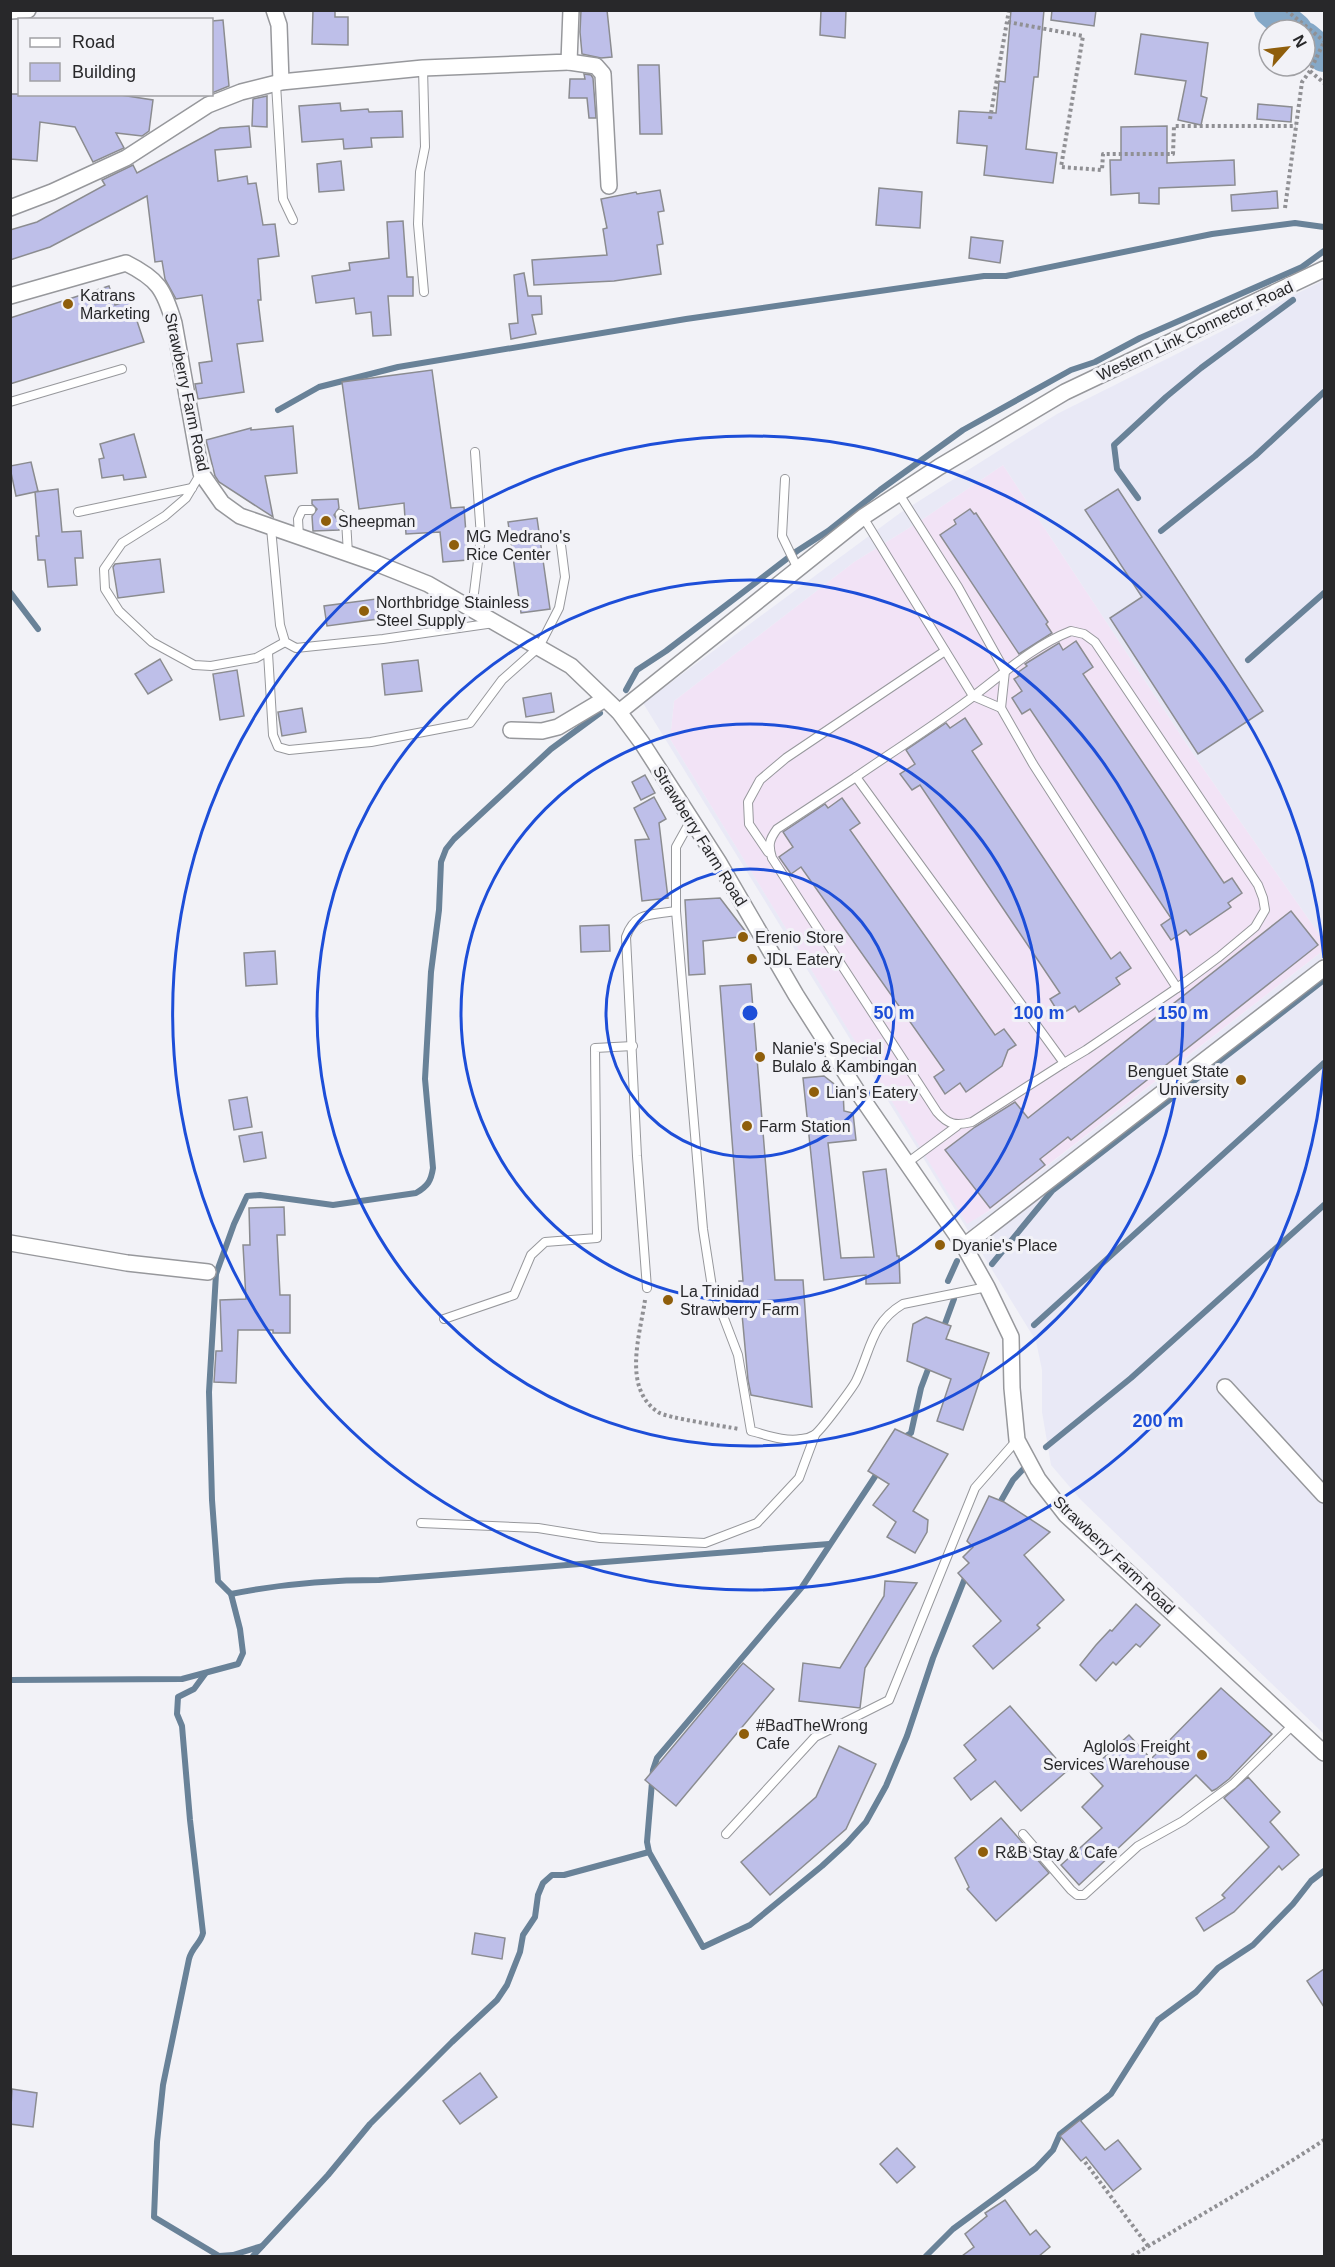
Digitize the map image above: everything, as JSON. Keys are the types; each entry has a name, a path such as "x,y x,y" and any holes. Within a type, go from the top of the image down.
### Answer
{"street":[{"path":"10,12 28,10"},
{"path":"274,10 279,25 279,83"},
{"path":"568,62 571,10"},
{"path":"10,208 52,192 126,158 208,105 241,92 279,83 423,68 568,62 597,66 603,74 609,186"},
{"name":"Strawberry Farm Road","path":"10,296 126,263 148,274 167,299 174,323 201,473 222,503 240,516 428,584 571,666 619,712 642,743 718,861 796,996 857,1091 964,1246 987,1287 1011,1337 1012,1388 1017,1440 1038,1479 1066,1515 1324,1753"},
{"name":"Western Link Connector Road","path":"619,712 796,565 899,494 993,434 1065,392 1324,269"},
{"path":"511,730 542,731 558,727 605,699"},
{"path":"964,1246 1324,968"},
{"path":"10,1244 127,1263 207,1272"},
{"path":"1225,1387 1324,1495"}],"lane":[{"path":"423,68 425,147 420,172 418,224 424,292"},
{"path":"279,83 283,199 293,220"},
{"path":"10,402 122,369"},
{"path":"472,610 481,537 475,452"},
{"path":"201,473 186,498 165,516 122,543 104,569 105,589 119,611 152,642 194,665 211,666 256,658 285,642"},
{"path":"785,479 782,536 796,565"},
{"path":"78,512 192,488"},
{"path":"899,494 958,586 1005,671 1001,708 1033,764 1177,988"},
{"path":"299,537 298,519 302,510 311,510"},
{"path":"339,514 346,520 348,554"},
{"path":"863,518 973,696 1001,708"},
{"path":"271,528 280,626 285,642 296,648 383,639 495,623"},
{"path":"268,653 273,735 278,747 289,750 371,742 470,723 502,680 539,647 559,608 566,577 561,545"},
{"path":"772,858 768,846 777,830 973,696 1054,637 1071,631 1084,634 1095,642 1258,885 1265,910 1255,927 1220,957 1086,1050 972,1122 957,1126 907,1163"},
{"path":"945,651 786,758 760,780 748,802 749,824 937,1112 945,1121 957,1126"},
{"path":"856,777 1064,1063"},
{"path":"691,820 676,847 676,911 704,1229 712,1287 738,1355 751,1431 790,1440 815,1435"},
{"path":"647,1288 637,1156 626,937 630,925 641,916 676,911"},
{"path":"444,1319 514,1295 531,1255 545,1242 597,1238 595,1048 633,1046"},
{"path":"421,1523 538,1528 600,1538 705,1543 757,1523 799,1478 815,1435 855,1383 871,1341 882,1320 903,1304 987,1287"},
{"path":"726,1834 815,1737 889,1700 975,1488 1017,1440"},
{"path":"1023,1834 1071,1890 1077,1895 1084,1895 1138,1846 1183,1821 1233,1784 1294,1724"}],"path":[{"path":"990,119 1009,10"},
{"path":"1286,10 1324,41 1317,56"},
{"path":"1008,22 1083,36 1061,167 1102,170 1103,153 1173,154 1174,126 1296,126"},
{"path":"1285,208 1302,82 1305,78"},
{"path":"647,1288 636,1373 638,1386 648,1402 659,1413 751,1431"},
{"path":"1132,2256 1278,2170 1324,2140"},
{"path":"1084,2162 1148,2246"}],"shaded area":[{"name":"Benguet State University","path":"1324,280 1324,941 1196,758 1003,465 854,562 674,701 670,739 967,1224 991,1210 1324,950 1324,1734 1081,1500 1051,1465 1042,1412 1042,1370 1036,1341 643,703 900,513 1057,414"},
{"path":"1003,465 1196,758 1324,941 1324,950 990,1210 967,1225 670,739 674,701 854,562"}],"building":[{"path":"313,10 335,10 335,17 348,17 348,45 312,44"},
{"path":"581,10 607,10 612,57 601,58 582,54"},
{"path":"821,10 846,10 845,38 820,35"},
{"path":"1011,10 1044,10 1038,77 1034,77 1026,149 1057,153 1053,183 984,175 987,146 957,143 959,111 996,113 999,81 1005,82"},
{"path":"1052,10 1096,10 1094,26 1051,20"},
{"path":"223,20 229,86 213,93 213,21"},
{"path":"1141,34 1208,43 1201,96 1207,98 1201,125 1178,120 1186,81 1135,74"},
{"path":"638,65 659,65 662,134 640,134"},
{"path":"584,74 591,75 593,78 596,118 589,118 587,98 569,98 570,79 585,79"},
{"path":"10,94 18,94 18,96 127,96 153,100 149,131 142,136 116,133 124,148 93,162 75,127 40,122 37,161 10,159"},
{"path":"267,96 267,127 252,126 253,99"},
{"path":"340,103 341,111 368,109 369,112 402,111 403,137 371,138 372,147 344,149 343,139 302,142 299,106"},
{"path":"1258,104 1292,107 1291,122 1257,119"},
{"path":"249,126 251,147 215,150 218,181 247,176 248,184 256,183 263,225 275,224 279,256 258,259 261,300 258,300 263,341 237,344 244,392 198,399 195,384 202,383 199,363 212,361 202,295 176,299 165,279 162,261 155,262 147,196 50,247 10,260 10,230 37,222 105,185 102,180 133,165 137,173 220,128"},
{"path":"1167,126 1167,163 1234,160 1235,185 1159,188 1159,204 1139,203 1139,193 1111,195 1110,160 1121,160 1121,127"},
{"path":"341,161 344,190 319,192 317,164"},
{"path":"879,188 922,192 920,228 876,225"},
{"path":"660,190 664,211 658,212 663,244 657,245 661,274 614,281 534,285 532,260 607,255 603,229 607,228 601,199"},
{"path":"1277,191 1278,208 1232,211 1231,195"},
{"path":"403,221 407,277 413,277 413,296 388,296 391,335 373,336 371,312 356,314 354,298 316,303 312,276 350,270 349,263 389,258 387,222"},
{"path":"971,237 1003,241 1000,263 969,258"},
{"path":"524,273 528,296 541,296 542,314 532,315 536,334 511,339 509,324 518,323 514,275"},
{"path":"109,286 115,305 130,300 144,342 10,384 10,318"},
{"path":"432,370 451,508 464,507 468,560 443,562 440,532 406,534 404,503 359,509 342,382"},
{"path":"293,426 297,473 265,476 273,517 219,482 215,476 206,440 251,428 251,430"},
{"path":"134,434 146,477 124,480 123,475 102,478 99,459 104,458 100,444"},
{"path":"31,462 38,491 16,496 10,466"},
{"path":"58,489 62,532 81,531 83,558 75,558 77,585 48,587 45,560 38,560 36,536 39,536 35,492"},
{"path":"1118,489 1263,711 1198,754 1110,618 1142,597 1085,510"},
{"path":"338,499 339,508 334,515 339,522 339,530 313,531 312,516 317,509 312,504 312,500"},
{"path":"970,509 974,514 976,513 1048,622 1046,624 1052,633 1019,654 940,535 956,524 954,520"},
{"path":"537,518 550,609 521,613 508,522"},
{"path":"160,559 164,592 118,598 113,567 115,564"},
{"path":"376,599 378,619 327,626 324,606"},
{"path":"1076,641 1093,667 1083,674 1224,883 1232,878 1242,893 1228,903 1231,907 1190,935 1186,930 1171,940 1161,925 1171,918 1030,709 1022,714 1012,698 1022,691 1014,679 1019,676 1017,673 1027,666 1025,664 1059,643 1063,650"},
{"path":"160,659 172,680 148,694 135,674"},
{"path":"418,660 422,691 385,695 382,664"},
{"path":"237,670 244,716 220,720 213,674"},
{"path":"551,693 554,712 526,717 523,698"},
{"path":"302,708 306,732 282,736 278,712"},
{"path":"965,718 982,744 972,751 1111,959 1120,952 1131,968 1116,978 1120,984 1079,1012 1075,1006 1060,1015 1050,999 1060,993 920,785 912,790 900,774 915,764 906,750 946,723 950,728"},
{"path":"645,775 655,793 641,800 632,782"},
{"path":"654,797 666,819 659,823 668,898 642,901 635,840 649,839 634,808"},
{"path":"842,798 860,823 850,830 995,1035 1004,1029 1016,1045 1008,1050 1002,1066 966,1092 960,1083 945,1094 934,1077 944,1070 801,867 791,874 779,857 793,847 783,832 825,804 828,808"},
{"path":"720,898 749,936 703,941 705,974 689,975 685,900"},
{"path":"1291,911 1318,945 1071,1140 1068,1137 1040,1159 1045,1165 990,1208 945,1150 975,1127 1015,1102 1028,1118"},
{"path":"609,925 610,951 581,952 580,926"},
{"path":"275,951 277,984 246,986 244,953"},
{"path":"751,984 775,1280 803,1280 812,1407 751,1395 748,1380 739,1281 743,1281 720,986"},
{"path":"824,1076 843,1091 844,1111 853,1113 856,1140 828,1143 841,1258 874,1257 863,1172 886,1169 897,1256 899,1256 900,1283 866,1284 866,1275 824,1280 803,1078"},
{"path":"247,1097 252,1127 234,1130 229,1100"},
{"path":"262,1132 266,1158 244,1162 239,1136"},
{"path":"284,1207 285,1235 277,1235 280,1295 290,1295 290,1333 273,1333 273,1330 238,1330 236,1383 214,1382 216,1351 222,1351 220,1300 246,1299 243,1245 250,1245 249,1208"},
{"path":"926,1317 951,1326 946,1339 989,1353 963,1430 937,1421 951,1379 907,1361 913,1324"},
{"path":"895,1429 948,1454 913,1511 928,1520 927,1532 915,1553 887,1537 896,1522 873,1505 889,1484 868,1471"},
{"path":"989,1496 1004,1502 1050,1532 1024,1555 1064,1600 1037,1625 1040,1628 993,1669 973,1646 1001,1621 958,1573 969,1563 963,1557 973,1547 967,1541"},
{"path":"885,1581 917,1583 865,1668 860,1708 799,1701 803,1663 840,1668 884,1596"},
{"path":"1136,1604 1160,1625 1140,1647 1136,1644 1116,1665 1113,1662 1096,1681 1080,1665"},
{"path":"743,1663 774,1689 676,1806 645,1780"},
{"path":"1221,1688 1272,1734 1229,1779 1216,1789 1212,1791 1196,1775 1079,1885 1061,1865 1102,1828 1082,1807 1103,1786 1089,1771 1129,1735 1151,1759"},
{"path":"1010,1706 1067,1771 1021,1811 995,1781 971,1800 954,1778 976,1760 964,1745"},
{"path":"839,1746 876,1764 846,1829 770,1895 741,1862 816,1797"},
{"path":"1248,1777 1280,1812 1270,1822 1299,1855 1282,1870 1279,1866 1234,1912 1204,1931 1196,1918 1225,1898 1222,1895 1269,1847 1224,1798"},
{"path":"1001,1818 1049,1873 996,1921 967,1889 969,1887 955,1858"},
{"path":"475,1933 505,1938 502,1959 472,1954"},
{"path":"1324,1969 1324,2007 1307,1981"},
{"path":"480,2073 497,2097 460,2124 443,2101"},
{"path":"12,2089 37,2093 33,2127 10,2124"},
{"path":"1080,2120 1105,2150 1118,2140 1141,2169 1113,2191 1086,2157 1081,2161 1060,2136"},
{"path":"897,2148 915,2167 897,2183 880,2164"},
{"path":"1005,2200 1030,2235 1036,2230 1050,2247 1039,2256 962,2256 974,2247 965,2234 987,2216 985,2213"}],"waterway":[{"path":"1271,10 1281,18"},
{"path":"1317,49 1324,55"},
{"path":"278,410 319,387 398,367 686,319 984,276 1006,276 1212,234 1295,223 1324,227"},
{"path":"626,690 637,670 666,651 797,551 828,531 963,430 1071,370 1095,362 1140,338 1302,267 1324,251"},
{"path":"1138,498 1117,469 1114,445 1201,368 1293,300"},
{"path":"1161,531 1255,456 1324,392"},
{"path":"10,592 38,629"},
{"path":"1248,660 1324,593"},
{"path":"10,1680 182,1679 238,1664 243,1653 240,1629 231,1594 218,1581 212,1500 209,1392 216,1274 234,1224 247,1196 260,1195 333,1205 416,1193 428,1183 433,1168 425,1079 431,972 439,910 441,862 446,849 454,839 551,749 600,713"},
{"path":"992,1264 1052,1191 1324,980"},
{"path":"1034,1325 1324,1063"},
{"path":"1046,1447 1131,1378 1324,1205"},
{"path":"948,1281 957,1261"},
{"path":"943,1329 954,1299"},
{"path":"901,1439 911,1433 921,1388 930,1364"},
{"path":"998,1506 1013,1480 1027,1465"},
{"path":"880,1469 802,1587 657,1758 653,1770 647,1842 649,1852 703,1947 750,1925 822,1866 866,1822 886,1786 907,1736 933,1658 967,1573"},
{"path":"231,1594 304,1583 379,1580 829,1544"},
{"path":"205,1674 194,1689 178,1697 177,1714 182,1726 203,1933 189,1959 163,2085 157,2142 154,2217 219,2256"},
{"path":"253,2256 328,2175 370,2124 497,2000 507,1985 520,1952 523,1935 535,1917 538,1895 543,1883 552,1875 564,1875 649,1852"},
{"path":"926,2256 953,2229 1036,2168 1053,2150 1060,2134 1111,2094 1158,2020 1196,1992 1218,1968 1253,1945 1293,1904 1311,1881 1324,1871"},
{"path":"219,2256 233,2255 262,2246"}],"place":[{"name":"Katrans Marketing","path":"68,304"},
{"name":"Sheepman","path":"326,521"},
{"name":"MG Medrano's Rice Center","path":"454,545"},
{"name":"Northbridge Stainless Steel Supply","path":"364,611"},
{"name":"Erenio Store","path":"743,937"},
{"name":"JDL Eatery","path":"752,959"},
{"name":"Nanie's Special Bulalo & Kambingan","path":"760,1057"},
{"name":"Benguet State University","path":"1241,1080"},
{"name":"Lian's Eatery","path":"814,1092"},
{"name":"Farm Station","path":"747,1126"},
{"name":"Dyanie's Place","path":"940,1245"},
{"name":"La Trinidad Strawberry Farm","path":"668,1300"},
{"name":"#BadTheWrong Cafe","path":"744,1734"},
{"name":"Aglolos Freight Services Warehouse","path":"1202,1755"},
{"name":"R&B Stay & Cafe","path":"983,1852"}]}
